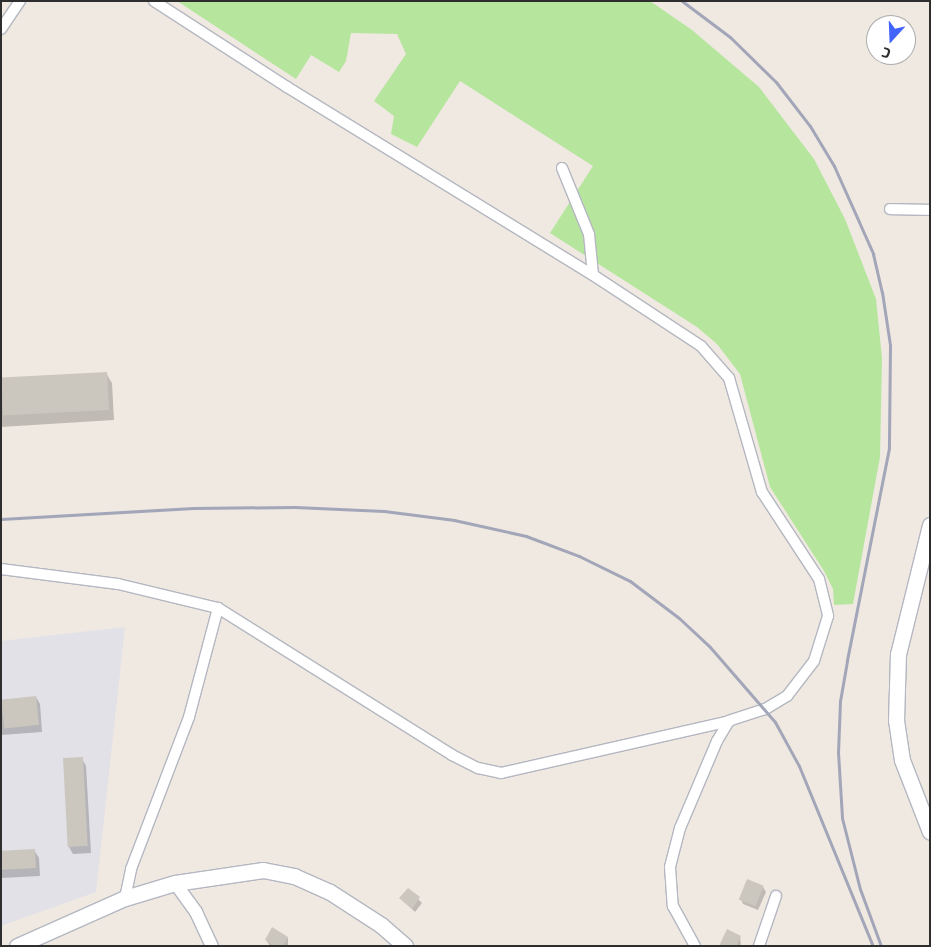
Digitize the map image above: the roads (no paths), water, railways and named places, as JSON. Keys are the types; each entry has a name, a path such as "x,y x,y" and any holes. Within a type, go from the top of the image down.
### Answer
{"main road":[{"path":"930,525 898,654 896,720 902,760 930,832"},
{"path":"17,946 125,898 175,883 263,870 294,876 330,892 382,924 405,946"}],"street":[{"path":"1,29 20,1"},
{"path":"1,569 118,584 218,608 452,755 478,768 501,773 729,721 765,709 787,696 814,661 828,616 819,579 762,492 729,378 701,346 594,275 287,87 154,1"},
{"path":"562,168 589,234 594,275"},
{"path":"890,209 930,210"},
{"path":"125,898 131,869 189,717 218,608"},
{"path":"694,946 673,906 670,867 680,828 716,741 729,721"},
{"path":"175,883 196,912 212,946"},
{"path":"759,946 776,896"}],"railway":[{"path":"682,1 730,37 776,82 810,126 834,166 873,254 882,292 890,345 889,448 840,701 838,752 842,818 860,889 881,946"},
{"path":"1,519 194,508 295,507 384,511 454,520 526,536 579,556 630,581 679,618 710,647 775,722 799,766 873,946"}]}
